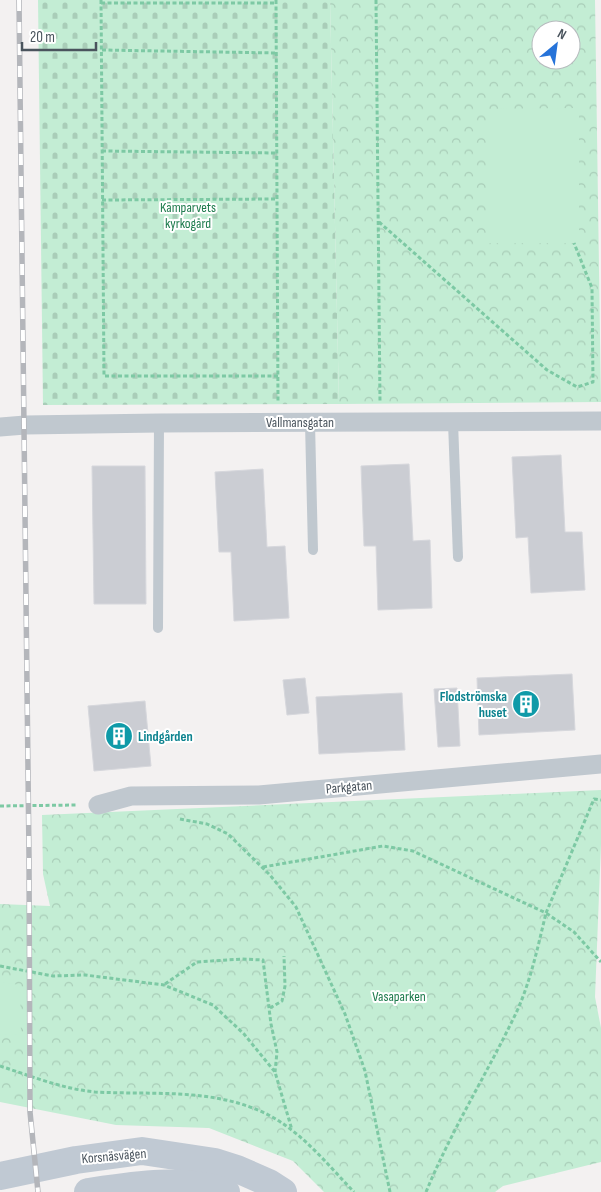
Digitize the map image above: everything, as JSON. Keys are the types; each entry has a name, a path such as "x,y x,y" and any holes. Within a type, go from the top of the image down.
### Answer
{"street":[{"name":"Vallmansgatan","path":"0,427 159,423 601,421"},
{"name":"Parkgatan","path":"98,806 131,796 259,795 601,764"},
{"name":"Korsnäsvägen","path":"0,1176 76,1160 142,1151 215,1162 269,1183 283,1192"},
{"path":"88,1192 140,1184 182,1182 226,1192"}],"lane":[{"path":"310,422 313,550"},
{"path":"453,422 458,557"},
{"path":"158,628 159,423"}],"path":[{"path":"376,0 380,422"},
{"path":"278,422 279,376 276,1 101,2 104,376 279,376"},
{"path":"102,50 276,53"},
{"path":"102,151 277,153"},
{"path":"102,200 277,199"},
{"path":"378,222 547,370 577,387 593,382 592,288 574,243"},
{"path":"426,1192 466,1108 517,1010 532,969 546,913 594,799 601,800"},
{"path":"0,806 98,806"},
{"path":"176,818 207,824 228,834 263,867 296,907 345,1014 365,1071 390,1192"},
{"path":"263,867 383,846 413,852 546,913 574,932 601,962"},
{"path":"270,1008 282,1002 285,986 284,956"},
{"path":"164,985 197,962 242,959 263,960 277,1052 275,1072"},
{"path":"0,966 53,976 85,975 164,985 213,1005 244,1034 275,1072 293,1130"},
{"path":"0,1066 79,1090 202,1095 225,1099 260,1111 293,1130 354,1192"}],"green space":[{"name":"Kämparvets kyrkogård","path":"38,0 330,0 339,404 43,405"},
{"path":"330,0 595,0 601,402 339,404"},
{"path":"579,108 579,243 488,243 488,109"},
{"name":"Vasaparken","path":"601,790 601,844 595,997 601,1028 601,1162 503,1186 495,1192 324,1192 293,1161 209,1128 116,1125 0,1102 0,904 50,906 43,874 42,815"},
{"path":"0,982 20,985 21,1035 0,1034"}],"building":[{"path":"561,455 565,532 582,532 585,590 531,593 528,537 516,538 512,457"},
{"path":"409,464 413,541 430,540 432,608 378,610 376,546 364,546 361,466"},
{"path":"92,466 145,466 146,604 94,604"},
{"path":"263,469 267,547 285,546 289,618 234,621 231,552 219,552 215,472"},
{"name":"Flodströmska huset","path":"572,674 575,730 479,735 477,678"},
{"path":"305,678 309,713 287,715 283,680"},
{"path":"457,688 460,746 438,747 434,689"},
{"path":"402,693 405,750 319,754 316,697"},
{"name":"Lindgården","path":"145,701 151,766 94,771 88,706"}],"railway":[{"path":"19,0 29,855 30,1112 38,1192"}],"place":[{"name":"Flodströmska huset","path":"526,704"},
{"name":"Lindgården","path":"119,736"}]}
